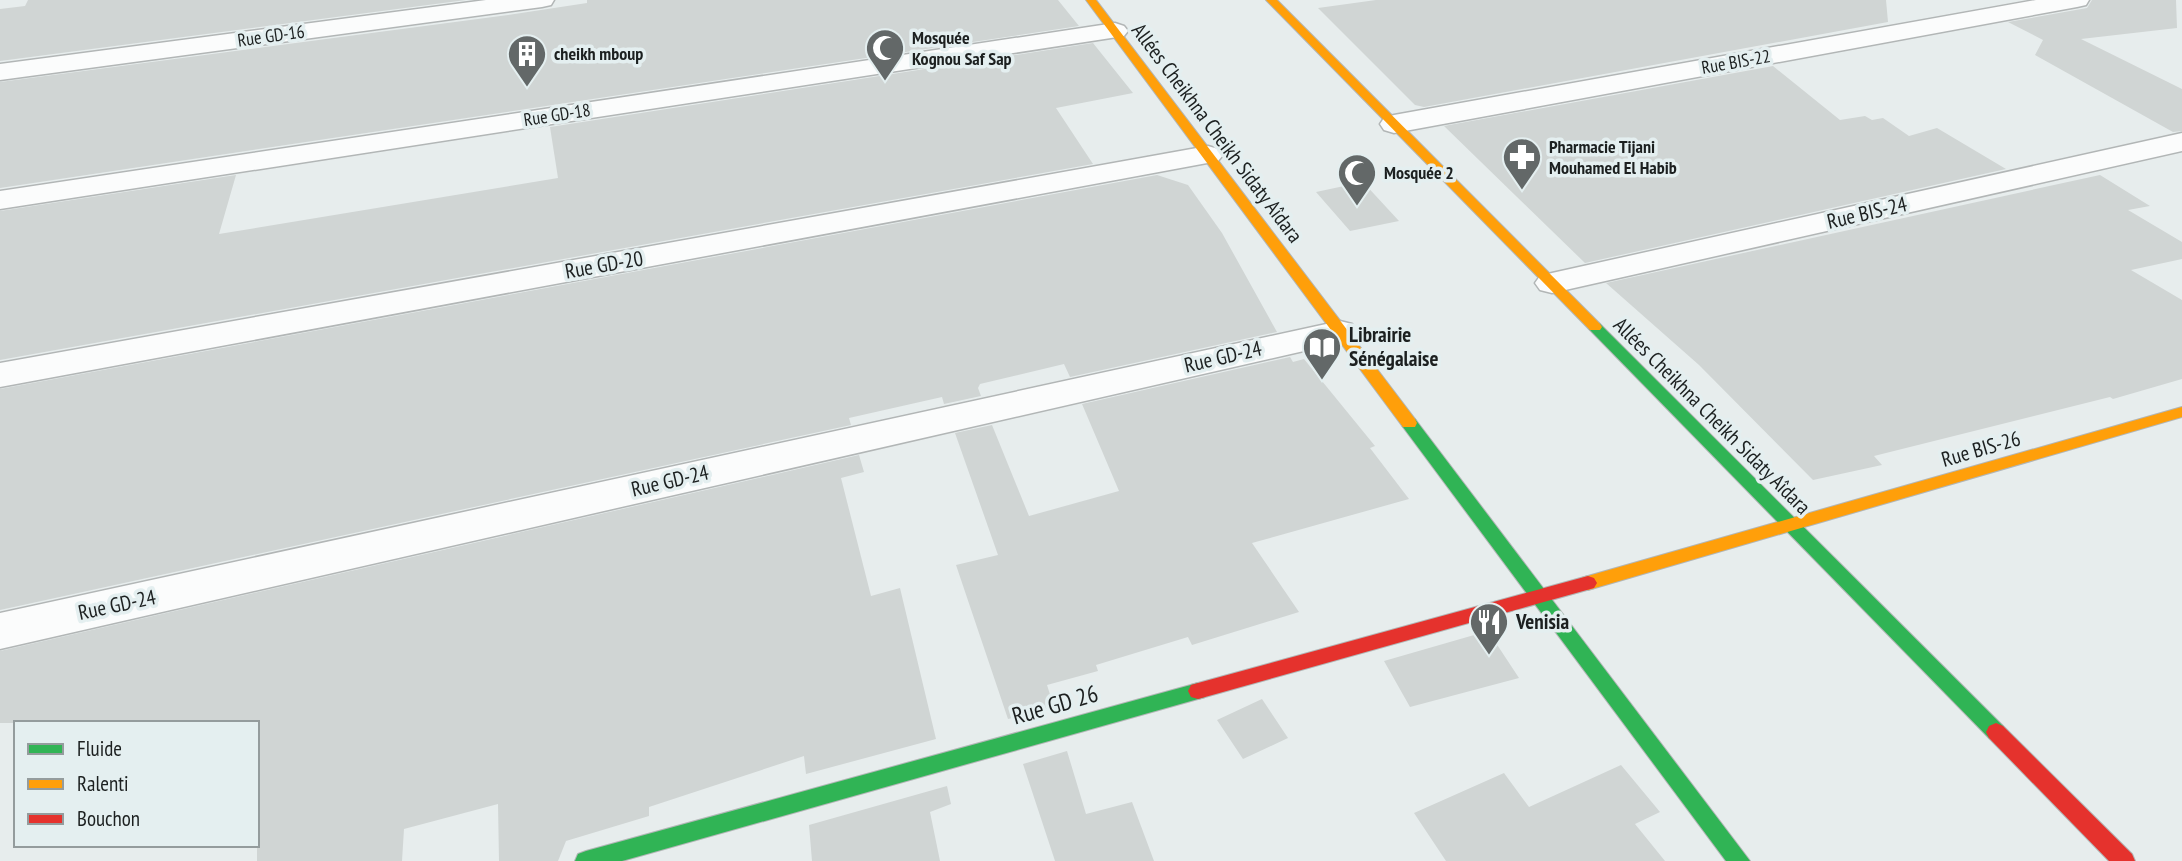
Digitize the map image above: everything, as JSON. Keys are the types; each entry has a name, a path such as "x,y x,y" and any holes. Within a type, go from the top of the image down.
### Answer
{"main road":[{"name":"Allées Cheikhna Cheikh Sidaty Aîdara","path":"1091,0 1738,861"},
{"name":"Allées Cheikhna Cheikh Sidaty Aîdara","path":"1278,1 1394,124 2124,861"},
{"name":"Rue BIS-26","path":"1747,537 2182,412"},
{"name":"Rue GD 26","path":"586,861 1747,537"}],"street":[{"name":"Rue GD-16","path":"0,72 542,0"},
{"name":"Rue BIS-22","path":"1394,124 2077,0"},
{"name":"Rue GD-18","path":"0,200 1115,31"},
{"name":"Rue BIS-24","path":"1552,283 2182,142"},
{"name":"Rue GD-20","path":"0,375 1208,155"},
{"name":"Rue GD-24","path":"0,631 1340,332"}],"building":[{"path":"28,0 466,0 0,61 0,9 25,6"},
{"path":"587,0 1058,0 1079,26 0,188 0,82 508,15 587,3"},
{"path":"1376,0 1886,0 1888,22 1424,107 1415,105 1318,8"},
{"path":"2092,0 2176,0 2177,28 2081,39 2182,89 2182,131 2173,132 2035,55 2043,40 2008,22 2087,8"},
{"path":"1093,43 1133,93 1056,108 1093,164 0,360 0,211 236,175 219,234 558,178 550,127"},
{"path":"1773,66 1840,120 1865,116 1872,120 1883,118 1909,136 1937,128 2006,169 1585,263 1444,126"},
{"path":"1157,175 1188,185 1222,233 1277,332 1070,377 1064,364 980,384 978,388 981,396 944,404 942,397 849,418 851,425 0,610 0,389"},
{"path":"2100,175 2150,206 2128,210 2182,242 2182,259 2131,270 2182,300 2182,379 2113,399 2110,397 1874,456 1882,465 1813,480 1699,365 1606,283"},
{"name":"Mosquée 2","path":"1363,182 1399,221 1350,231 1316,192"},
{"path":"1290,357 1293,362 1304,359 1375,446 1370,448 1409,499 1252,543 1299,612 1192,645 1188,637 1096,665 1098,671 1047,685 1054,707 1008,719 956,565 998,555 955,433 992,425 1029,516 1119,491 1082,404"},
{"path":"859,455 864,472 841,478 871,596 900,588 936,739 806,774 804,756 649,807 649,816 566,841 558,861 499,861 498,804 404,829 402,861 257,861 259,721 0,723 0,651"},
{"path":"1488,631 1519,678 1410,707 1384,661"},
{"path":"1262,699 1288,738 1243,759 1217,720"},
{"path":"1067,751 1086,814 1132,802 1154,861 1055,861 1023,764"},
{"path":"1621,765 1660,812 1635,824 1665,861 1446,861 1414,813 1504,773 1529,807"},
{"path":"947,786 951,804 930,812 940,861 812,861 809,825"}],"traffic: fast":[{"path":"1595,327 1996,732"},
{"path":"1409,423 1739,861"},
{"path":"586,861 1198,691"}],"traffic: slow":[{"path":"1091,0 1409,423"},
{"path":"1271,0 1595,327"},
{"path":"1588,583 2182,412"}],"traffic: jam":[{"path":"1198,691 1588,583"},
{"path":"1996,732 2124,861"}],"place":[{"name":"Mosquée Kognou Saf Sap","path":"885,82"},
{"name":"cheikh mboup","path":"527,88"},
{"name":"Pharmacie Tijani Mouhamed El Habib","path":"1522,191"},
{"name":"Mosquée 2","path":"1357,207"},
{"name":"Librairie Sénégalaise","path":"1322,381"},
{"name":"Venisia","path":"1489,656"}]}
